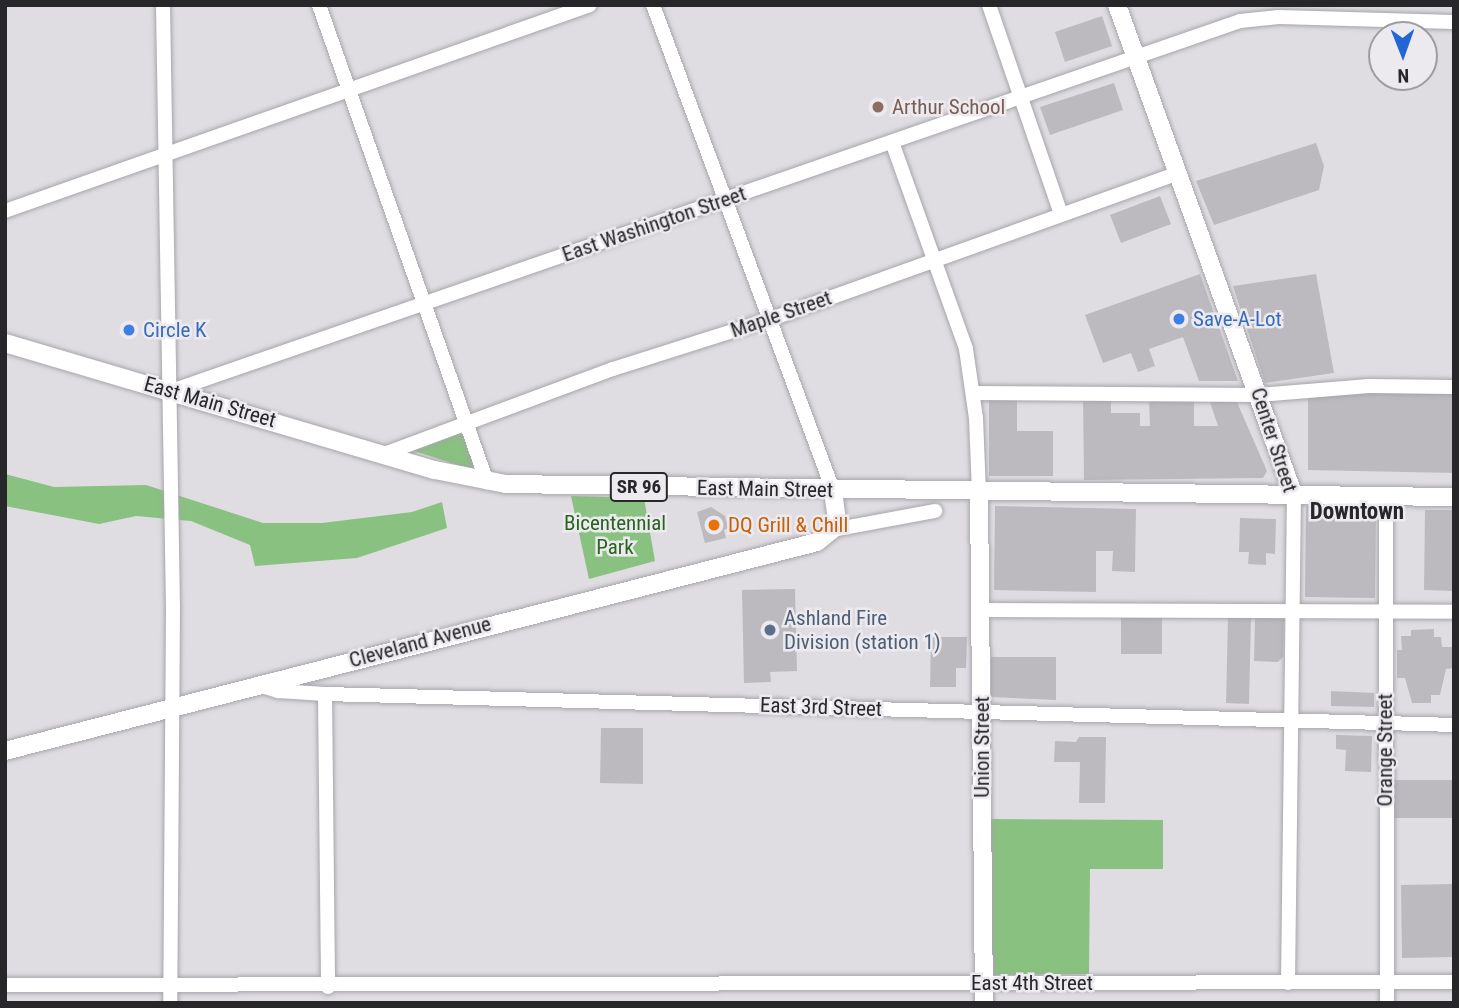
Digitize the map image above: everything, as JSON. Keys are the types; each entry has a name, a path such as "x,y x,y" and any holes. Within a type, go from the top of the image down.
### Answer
{"main road":[{"name":"Center Street","path":"1117,5 1294,496"},
{"name":"East Main Street","path":"5,343 487,482 833,490 1454,497"},
{"path":"832,530 837,520 833,490"},
{"name":"Union Street","path":"979,492 984,1003"},
{"name":"Cleveland Avenue","path":"5,751 173,705 817,541 832,530"}],"street":[{"path":"163,5 164,155 171,391 173,705 170,1003"},
{"path":"319,5 469,421 487,482"},
{"path":"5,211 590,5"},
{"path":"653,5 723,200 771,319 833,490"},
{"path":"989,5 1061,214"},
{"name":"East Washington Street","path":"171,391 1256,18 1454,22"},
{"path":"892,142 937,259 966,349 973,393 979,492"},
{"name":"Maple Street","path":"384,454 612,369 771,319 1179,173"},
{"path":"973,393 1259,395 1369,386 1454,387"},
{"name":"Center Street","path":"1288,983 1294,496"},
{"name":"Orange Street","path":"1386,497 1387,1003"},
{"name":"Cleveland Avenue","path":"832,530 935,510"},
{"path":"981,610 1454,612"},
{"name":"East 3rd Street","path":"257,684 278,691 325,694 1454,725"},
{"path":"325,694 328,987"},
{"name":"East 4th Street","path":"5,985 328,987 1454,982"}],"green space":[{"path":"461,423 476,464 473,470 399,446"},
{"path":"5,474 54,487 146,485 263,523 322,523 412,512 442,502 447,528 357,558 255,566 250,545 191,521 136,516 99,524 5,506"},
{"name":"Bicentennial Park","path":"571,496 644,498 655,561 589,579"},
{"path":"990,819 1163,820 1163,869 1090,869 1089,974 989,975"}],"building":[{"path":"1102,16 1112,46 1065,62 1055,32"},
{"path":"1114,83 1123,110 1050,135 1040,107"},
{"path":"1316,143 1324,166 1319,190 1214,225 1196,181"},
{"path":"1160,196 1171,224 1121,243 1110,215"},
{"path":"1200,274 1238,381 1199,381 1183,337 1149,349 1155,366 1138,372 1131,353 1103,363 1085,315"},
{"path":"1316,274 1334,373 1265,383 1233,286"},
{"path":"1308,394 1454,394 1454,473 1308,470"},
{"path":"1083,395 1111,395 1111,413 1140,413 1140,426 1150,426 1149,398 1194,398 1194,426 1218,426 1209,399 1236,400 1267,471 1263,478 1084,480"},
{"path":"989,397 1017,397 1017,431 1053,431 1053,476 989,476"},
{"path":"995,506 1136,509 1135,572 1112,571 1113,551 1096,551 1096,592 994,590"},
{"path":"1306,506 1376,507 1375,598 1305,597"},
{"name":"DQ Grill & Chill","path":"711,507 725,516 728,528 724,530 726,538 705,543 697,512"},
{"path":"1425,510 1454,510 1454,591 1424,590"},
{"path":"1240,518 1276,519 1275,554 1266,553 1266,565 1248,564 1249,552 1239,552"},
{"name":"Ashland Fire Division (station 1)","path":"795,589 797,671 770,672 771,682 744,683 742,590"},
{"path":"1228,617 1251,618 1249,704 1226,703"},
{"path":"1255,617 1284,617 1283,657 1278,662 1254,661"},
{"path":"1121,618 1162,618 1162,654 1121,654"},
{"path":"1434,629 1434,637 1441,637 1442,647 1454,647 1454,668 1446,669 1440,695 1431,695 1431,703 1412,703 1405,678 1397,678 1397,650 1402,650 1401,636 1411,636 1411,630"},
{"path":"931,637 967,637 966,668 956,668 956,687 930,687"},
{"path":"991,657 1056,657 1056,700 991,697"},
{"path":"1331,691 1374,693 1374,707 1331,706"},
{"path":"601,728 643,728 643,784 600,783"},
{"path":"1336,735 1372,736 1371,772 1345,771 1346,750 1336,749"},
{"path":"1079,737 1106,737 1105,803 1079,803 1080,762 1054,762 1055,741 1076,742"},
{"path":"1393,780 1454,780 1454,818 1393,818"},
{"path":"1454,884 1454,957 1402,958 1401,885"}],"place":[{"name":"Arthur School","path":"878,107"},
{"name":"Save-A-Lot","path":"1179,319"},
{"name":"Circle K","path":"129,330"},
{"name":"DQ Grill & Chill","path":"714,525"},
{"name":"Ashland Fire Division (station 1)","path":"770,630"}],"district":[{"name":"Downtown","path":"1357,512"}]}
